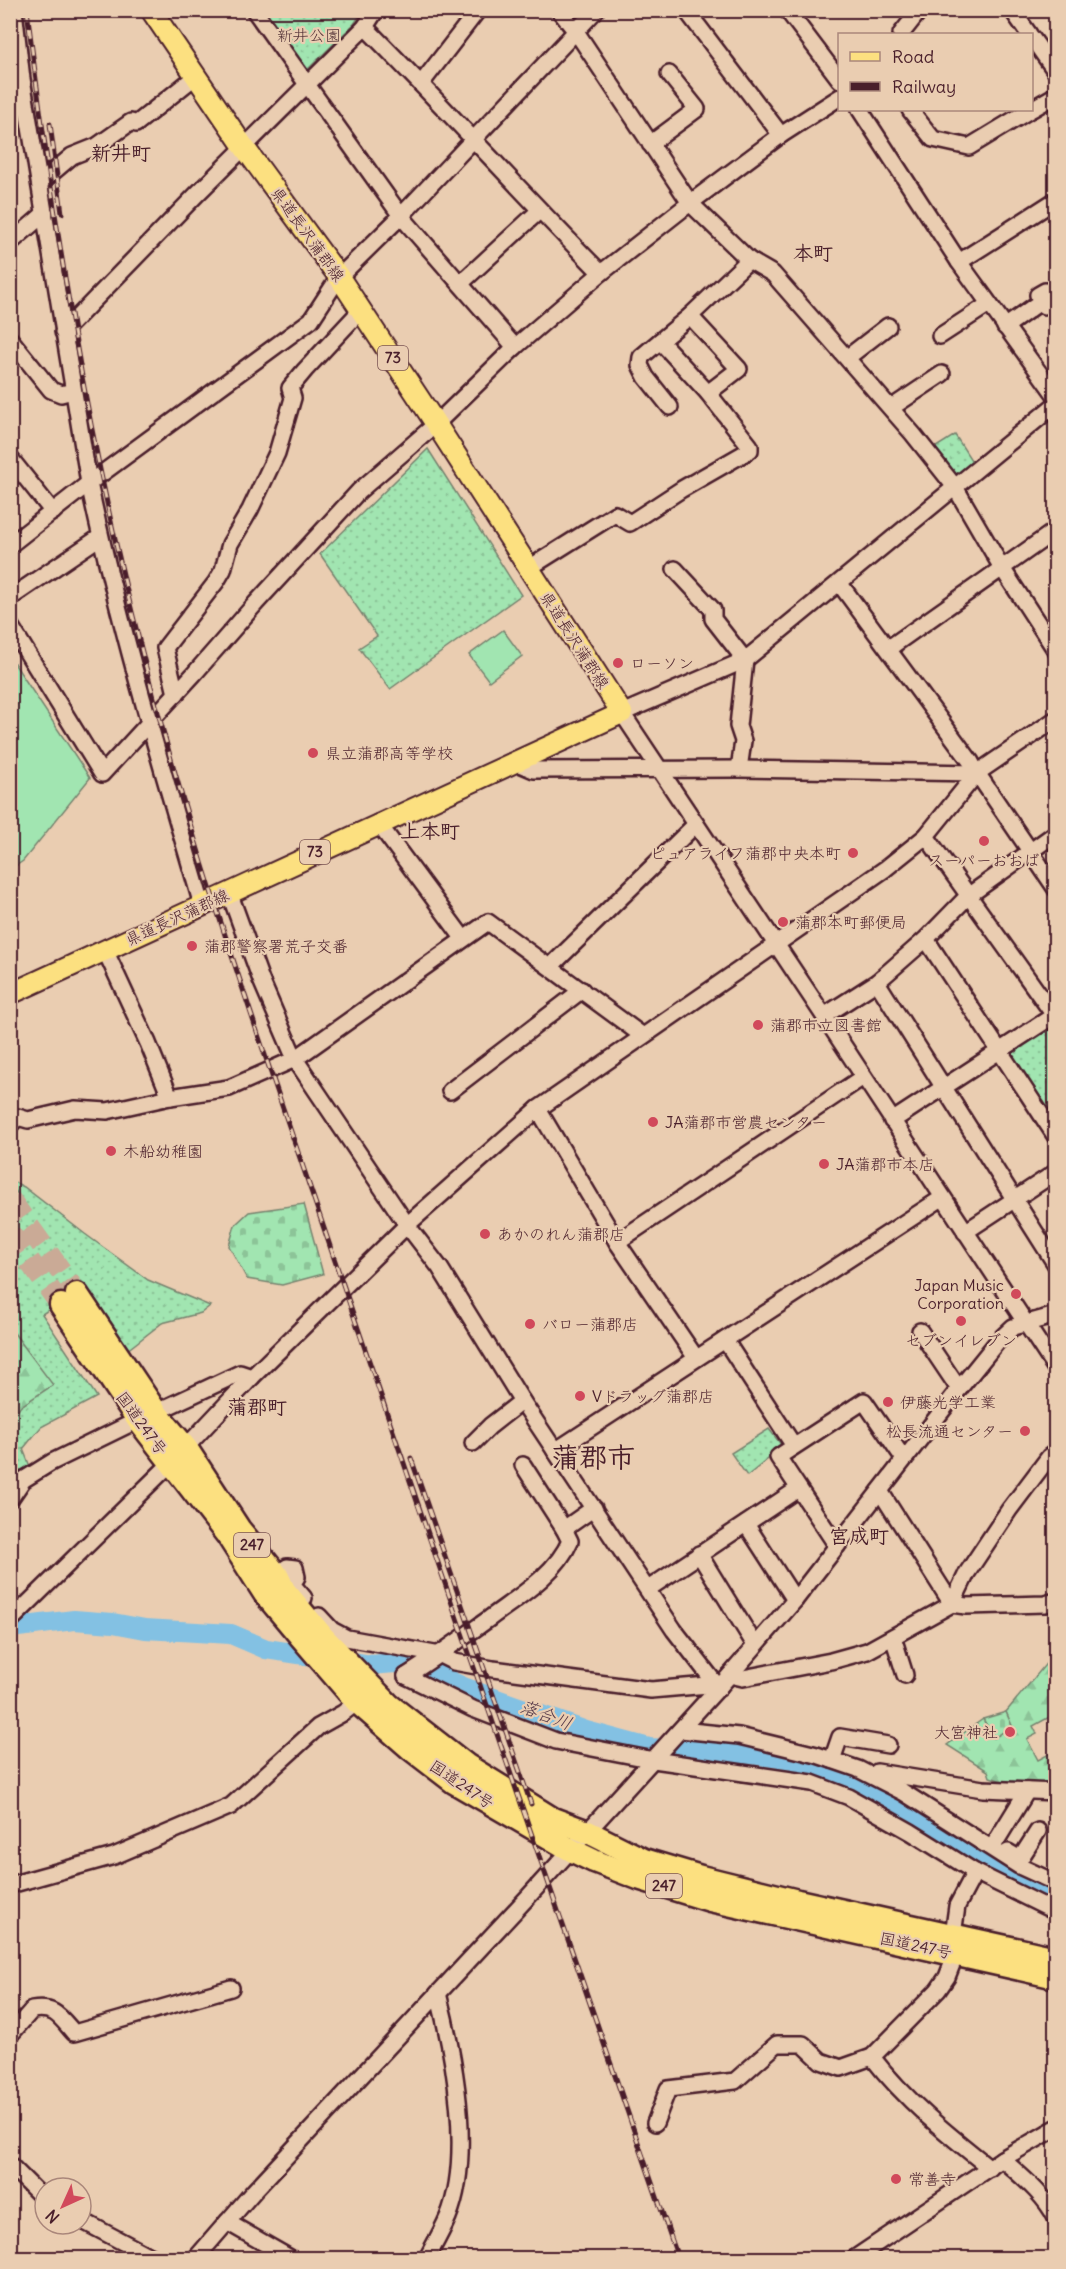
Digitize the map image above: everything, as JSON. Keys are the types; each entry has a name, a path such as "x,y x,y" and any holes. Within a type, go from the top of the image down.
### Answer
{"highway":[{"name":"国道247号","path":"1056,1958 954,1944 710,1900 638,1878 594,1861 454,1782 357,1702 265,1594 178,1455 158,1415 69,1300 138,1420 178,1455 277,1575 284,1590 324,1638 389,1705 466,1765 553,1819 588,1832 644,1860 954,1944 1056,1977"}],"main road":[{"name":"県道長沢蒲郡線","path":"10,994 622,713 339,277 244,147 151,10"}],"street":[{"path":"14,10 16,83 40,183 63,332 100,537 149,722 202,905"},
{"path":"254,10 401,216 515,347"},
{"path":"63,332 307,83 365,27 376,10"},
{"path":"422,84 478,10"},
{"path":"559,10 577,33 690,203 749,260 773,274 829,339 848,357 955,487 1002,568 1056,651"},
{"path":"10,545 89,483 311,320 339,277 401,216 577,33 596,10"},
{"path":"686,10 781,135"},
{"path":"787,10 838,77"},
{"path":"903,33 920,10"},
{"path":"1012,10 1028,33"},
{"path":"365,27 422,84 539,211 601,273"},
{"path":"1033,40 1056,72"},
{"path":"650,144 697,109 669,74"},
{"path":"40,183 72,156 97,146 131,122 136,124 196,76"},
{"path":"1033,108 1056,95"},
{"path":"10,625 102,774 176,694 270,586 359,491 436,424 515,347 601,273 690,203 781,135 838,98"},
{"path":"861,111 959,262 1056,396"},
{"path":"911,111 933,139 969,147 1028,111"},
{"path":"959,262 1056,200"},
{"path":"461,283 539,211"},
{"path":"10,243 45,213"},
{"path":"670,407 639,365 641,357 690,316 749,260"},
{"path":"1005,327 1040,302"},
{"path":"940,336 989,304"},
{"path":"176,694 165,648 223,570 230,544 250,510 277,453 293,398 290,388 361,310"},
{"path":"690,316 739,369 708,393"},
{"path":"848,357 888,326"},
{"path":"10,339 51,390 61,393 73,391"},
{"path":"529,568 615,514 630,524 682,489 750,450 750,446 708,393 660,340"},
{"path":"891,408 942,374"},
{"path":"1056,404 745,660 622,713 1056,1369"},
{"path":"10,458 53,512"},
{"path":"889,648 1056,530"},
{"path":"10,598 100,537"},
{"path":"675,569 713,610 713,619 745,660 738,726 743,741 739,769"},
{"path":"840,584 971,762 1056,889"},
{"path":"13,1619 178,1455 252,1377 407,1225 538,1109 885,869 926,836 977,773 1056,719"},
{"path":"515,762 534,770 658,768 977,773"},
{"path":"378,824 463,938"},
{"path":"550,967 696,824"},
{"path":"824,1016 877,982 926,939 968,896 1056,833"},
{"path":"892,1121 1055,1016 926,836"},
{"path":"229,892 261,980 295,1059 407,1225 440,1268 522,1401 674,1629 719,1688"},
{"path":"10,1125 18,1117 28,1120 75,1109 107,1111 170,1097 229,1088 295,1059 488,922 643,1036"},
{"path":"926,939 1056,1137"},
{"path":"105,950 170,1097"},
{"path":"877,982 1056,1265"},
{"path":"450,1091 582,990"},
{"path":"617,1242 863,1077"},
{"path":"538,1109 617,1242 696,1358"},
{"path":"965,1232 1056,1172"},
{"path":"555,1451 942,1198"},
{"path":"196,2259 227,2222 719,1688 795,1600 997,1342 1013,1327 1056,1315"},
{"path":"920,1331 959,1389"},
{"path":"725,1340 794,1446"},
{"path":"167,1407 240,1373 252,1377"},
{"path":"473,1443 490,1426 522,1401"},
{"path":"837,1546 778,1457 864,1401 904,1459"},
{"path":"10,1499 23,1480 52,1462 138,1420"},
{"path":"730,1675 743,1678 831,1661 867,1651 952,1604 967,1573 1009,1510 1049,1457 1056,1452"},
{"path":"523,1465 570,1541 564,1554 521,1597 406,1677 473,1709 556,1741 812,1783 849,1797 975,1872 1056,1912"},
{"path":"648,1589 798,1489"},
{"path":"880,1491 952,1604 966,1606 1045,1604 1056,1601"},
{"path":"564,1529 594,1508"},
{"path":"746,1524 795,1600"},
{"path":"699,1554 755,1645"},
{"path":"277,1575 287,1567 295,1568 297,1577 292,1584 332,1630 347,1638 440,1655 453,1662 590,1683 651,1690 708,1685 719,1688"},
{"path":"893,1636 905,1675"},
{"path":"10,1885 114,1856 231,1806 318,1727 357,1702"},
{"path":"681,1730 739,1736 858,1769 885,1781 996,1853 1056,1882"},
{"path":"832,1760 840,1737 888,1745"},
{"path":"858,1769 983,1789 1056,1792"},
{"path":"995,1843 1027,1791"},
{"path":"925,1806 934,1807 1020,1860 1038,1832"},
{"path":"655,2123 668,2089 735,2081 777,2043 803,2044 821,2061 841,2068 872,2057 938,1990 947,1977 954,1944 957,1906 975,1872"},
{"path":"10,2035 32,2010 44,2008 55,2012 74,2033 231,1988"},
{"path":"427,2259 449,2216 458,2180 460,2129 449,2035 438,1993"},
{"path":"872,2057 894,2085 934,2124 1026,2180 1053,2211 1056,2218"},
{"path":"855,2259 996,2163 1056,2128"},
{"path":"10,2165 33,2188"},
{"path":"227,2222 290,2259"},
{"path":"93,2226 153,2259"}],"green space":[{"name":"新井公園","path":"263,11 363,11 354,24 306,71"},
{"path":"955,435 973,463 955,479 933,449"},
{"path":"428,449 521,595 390,689 359,648 377,636 320,554"},
{"path":"503,630 522,656 489,681 469,655"},
{"path":"10,657 90,778 23,861 11,869"},
{"path":"1048,1026 1055,1031 1055,1121 1012,1055 1012,1049"},
{"path":"10,1180 24,1187 148,1280 210,1306 201,1313 162,1323 126,1351 84,1287 42,1314 97,1397 41,1427 23,1449 31,1469 18,1470 11,1475 10,1208 22,1200"},
{"path":"304,1204 323,1274 282,1285 247,1279 229,1246 235,1225 249,1212"},
{"path":"11,1329 53,1385 21,1406 11,1420"},
{"path":"769,1429 783,1447 747,1476 731,1453"},
{"name":"大宮神社","path":"1049,1660 1055,1684 1055,1714 1033,1726 1037,1734 1027,1739 1038,1760 1055,1751 1055,1792 1035,1792 990,1777 988,1771 947,1745 983,1719 994,1738 1012,1726 1006,1712"},
{"path":"1006,1712 1012,1726 994,1738 983,1719"}],"waterway":[{"name":"落合川","path":"10,1628 74,1620 113,1623 145,1629 231,1634 266,1649 371,1665 395,1663 415,1665 466,1688 586,1731 649,1748 759,1755 792,1760 885,1798 1012,1880 1056,1897"}],"tunnel":[{"path":"10,1200 77,1294"},
{"path":"10,1234 61,1305"}],"railway":[{"path":"27,10 61,251 88,411 141,648 183,801 231,953 461,1632 678,2258"},
{"path":"50,124 62,213"},
{"path":"411,1458 531,1804"}],"place":[{"name":"ローソン","path":"618,663"},
{"name":"県立蒲郡高等学校","path":"313,753"},
{"name":"スーパーおおば","path":"984,841"},
{"name":"ピュアライフ蒲郡中央本町","path":"853,853"},
{"name":"蒲郡本町郵便局","path":"783,922"},
{"name":"蒲郡警察署荒子交番","path":"192,946"},
{"name":"蒲郡市立図書館","path":"758,1025"},
{"name":"JA蒲郡市営農センター","path":"653,1122"},
{"name":"木船幼稚園","path":"111,1151"},
{"name":"JA蒲郡市本店","path":"824,1164"},
{"name":"あかのれん蒲郡店","path":"485,1234"},
{"name":"Japan Music Corporation","path":"1016,1294"},
{"name":"セブンイレブン","path":"961,1321"},
{"name":"バロー蒲郡店","path":"530,1324"},
{"name":"Vドラッグ蒲郡店","path":"580,1396"},
{"name":"伊藤光学工業","path":"888,1402"},
{"name":"松長流通センター","path":"1025,1431"},
{"name":"大宮神社","path":"1010,1732"},
{"name":"常善寺","path":"896,2179"}],"district":[{"name":"新井町","path":"121,153"},
{"name":"本町","path":"813,253"},
{"name":"上本町","path":"430,831"},
{"name":"蒲郡町","path":"257,1407"},
{"name":"蒲郡市","path":"593,1457"},
{"name":"宮成町","path":"859,1536"}]}
